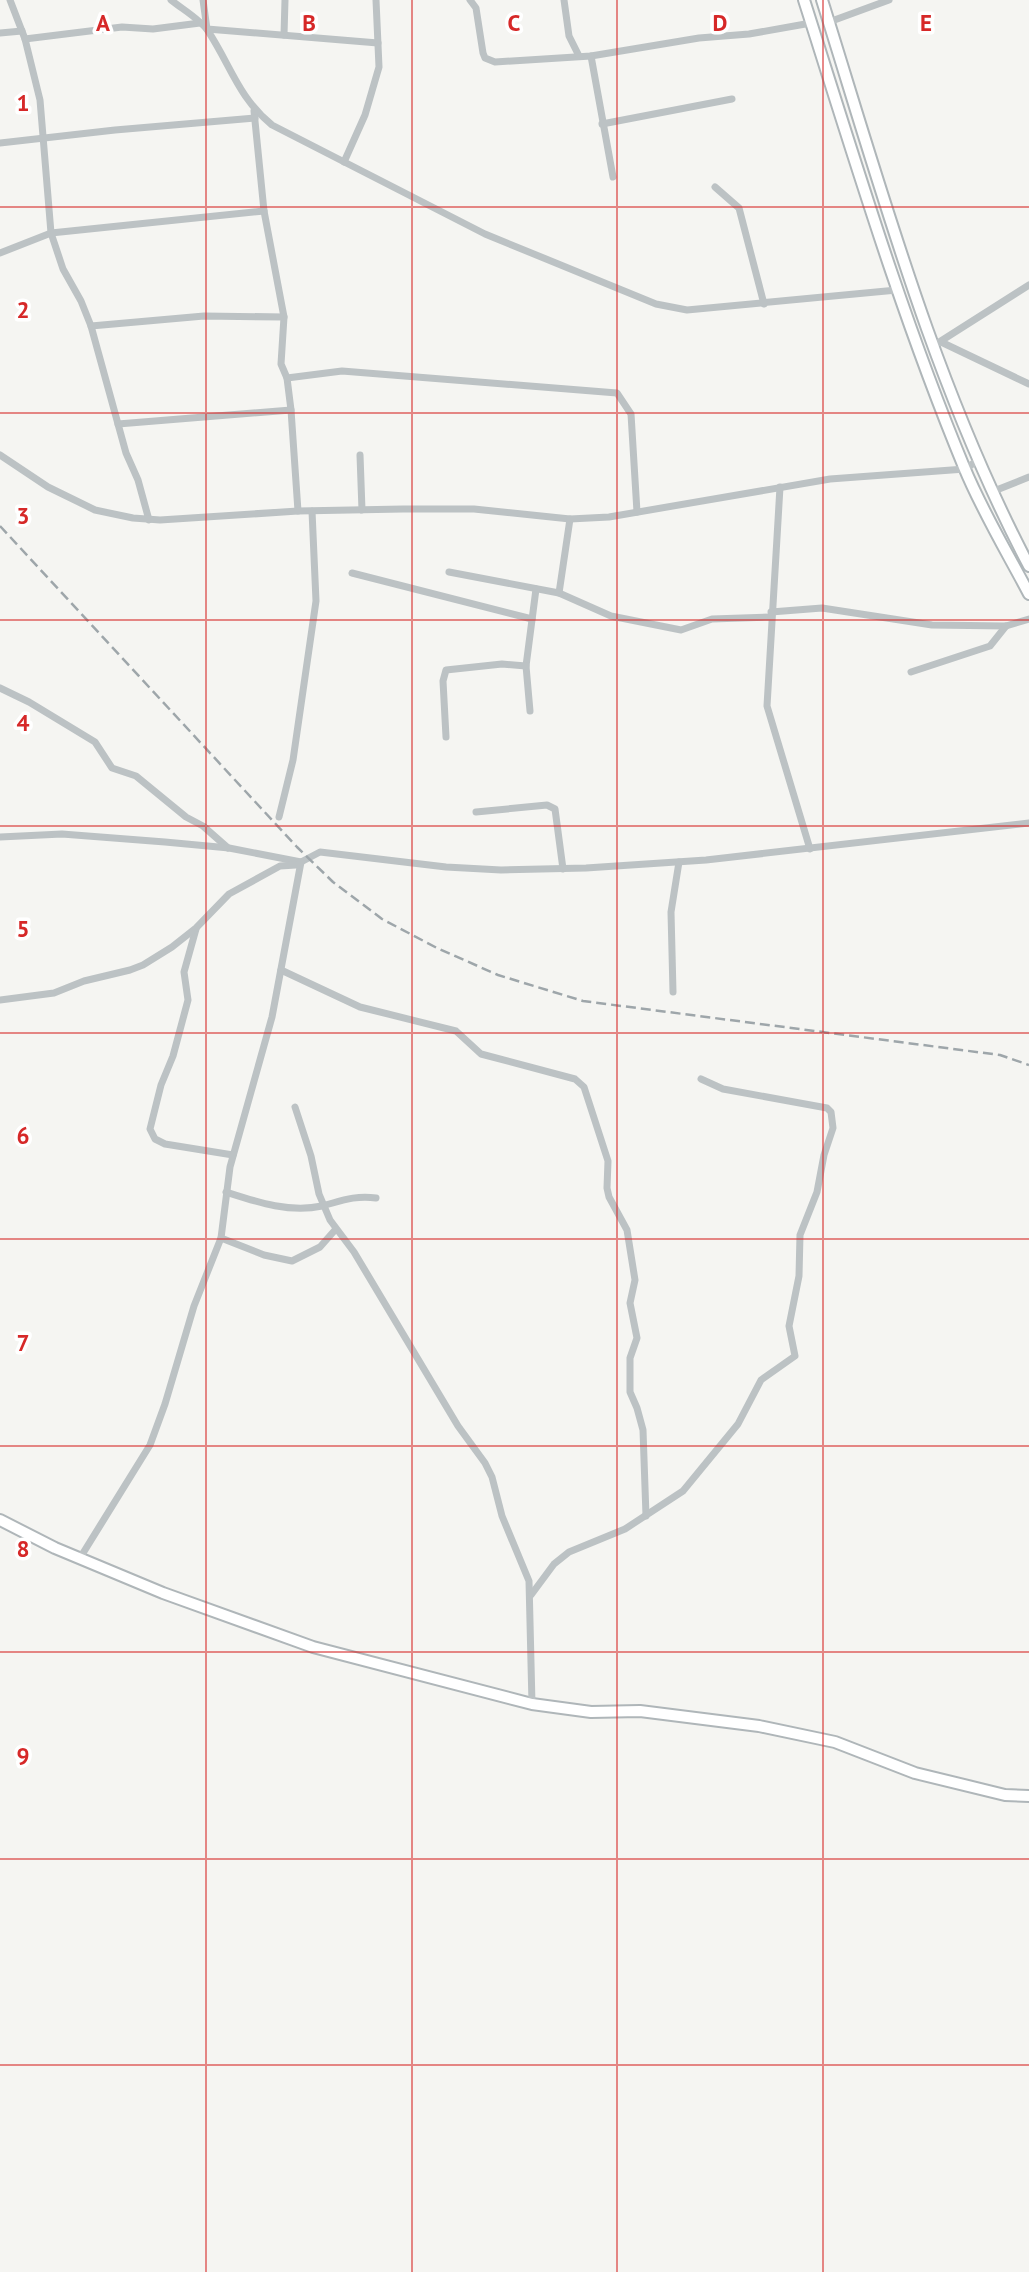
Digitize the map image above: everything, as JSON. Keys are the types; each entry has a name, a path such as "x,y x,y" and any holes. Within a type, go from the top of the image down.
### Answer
{"main road":[{"path":"804,0 897,290 965,469 1029,594"},
{"path":"821,0 873,171 937,344 955,407 1029,566"},
{"path":"0,1520 79,1558 163,1593 313,1647 532,1704 591,1712 640,1711 759,1726 835,1742 915,1773 1005,1795 1029,1796"}],"street":[{"path":"10,0 24,35 40,100 51,233 63,269 91,326 118,425 149,520"},
{"path":"171,0 203,26 255,114 272,125 485,234 656,304 700,311 897,290"},
{"path":"203,0 203,26"},
{"path":"284,36 285,0"},
{"path":"344,162 365,115 379,67 376,0"},
{"path":"470,0 476,8 483,53 490,61 591,56 811,23"},
{"path":"564,0 569,36 579,57"},
{"path":"829,22 890,0"},
{"path":"0,33 24,35 122,27 153,30 203,26 284,36 378,43"},
{"path":"591,56 613,177"},
{"path":"602,124 732,99"},
{"path":"0,143 255,114"},
{"path":"255,114 264,211 284,317 281,364 287,378 291,410 298,511"},
{"path":"715,187 739,208 764,304"},
{"path":"0,253 51,233 264,211"},
{"path":"937,344 1029,285"},
{"path":"91,326 204,316 284,317"},
{"path":"937,344 1029,384"},
{"path":"287,378 352,371 617,393 631,414 637,512"},
{"path":"118,425 291,410"},
{"path":"0,455 48,487 95,510 149,520 298,511 474,509 570,519 609,517 830,479 965,469 980,459"},
{"path":"360,455 362,510"},
{"path":"994,491 1029,477"},
{"path":"780,487 766,706 810,849"},
{"path":"279,817 293,760 316,601 312,511"},
{"path":"559,593 570,519"},
{"path":"449,572 559,593 611,616 681,630 712,619 771,615 812,607 920,624 1006,626 1029,619"},
{"path":"352,573 532,619"},
{"path":"530,711 526,666 536,589"},
{"path":"911,671 990,646 1006,626"},
{"path":"446,737 443,681 446,670 502,664 526,666"},
{"path":"0,688 29,702 95,742 112,768 136,776 229,848"},
{"path":"476,812 547,805 555,809 563,869"},
{"path":"0,1000 54,993 84,981 130,970 172,947 196,928 229,894 284,865 300,863 320,852 446,867 563,869 679,862 1029,823"},
{"path":"0,837 62,834 229,848 300,863"},
{"path":"673,992 671,912 679,862"},
{"path":"79,1558 150,1446 194,1306 221,1238 233,1155 272,1017 300,863"},
{"path":"196,928 184,972 188,1000 150,1129 155,1139 165,1144 233,1155"},
{"path":"281,970 360,1007 456,1031 477,1052 575,1079 584,1087 608,1161 609,1197 627,1230 635,1280 631,1309 637,1338 630,1358 630,1392 643,1430 646,1516"},
{"path":"531,1595 554,1564 569,1552 625,1529 683,1491 738,1424 761,1380 795,1356 789,1326 799,1276 800,1235 817,1192 824,1155 833,1128 831,1112 827,1108 723,1089 701,1079"},
{"path":"295,1107 323,1206 335,1230 354,1252 458,1426 492,1477 502,1516 526,1570 531,1595 532,1704"},
{"path":"226,1192 274,1207 323,1206 350,1197 376,1198"},
{"path":"221,1238 264,1255 292,1261 320,1247 335,1230"}],"railway":[{"path":"0,526 297,847 333,882 382,919 437,948 498,975 583,1001 1000,1055 1029,1065"}]}
